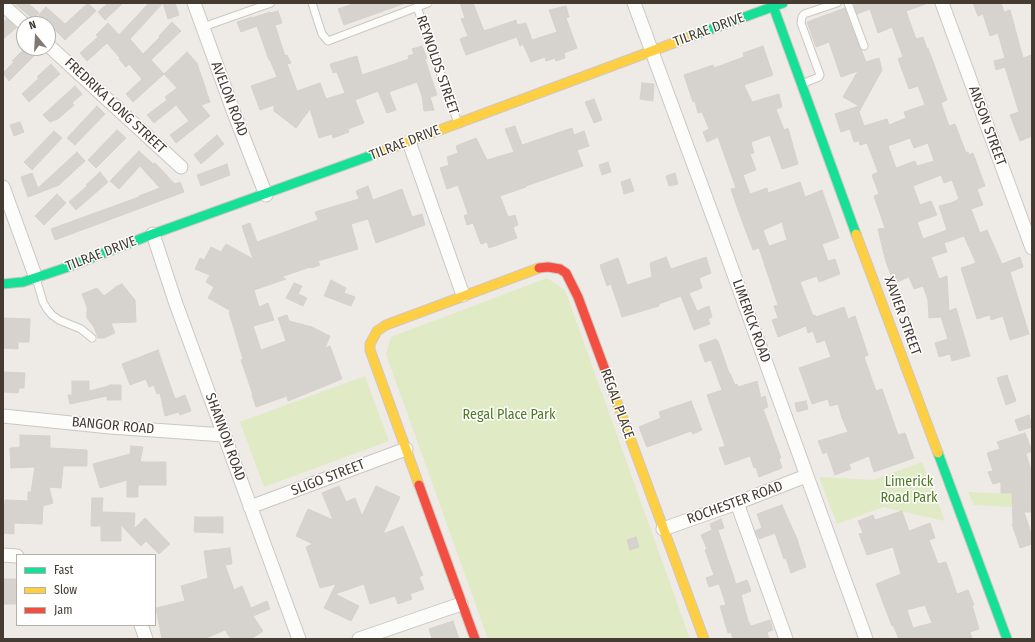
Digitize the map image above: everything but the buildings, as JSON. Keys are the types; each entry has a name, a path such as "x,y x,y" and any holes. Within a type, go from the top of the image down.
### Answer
{"street":[{"name":"AVELON ROAD","path":"194,3 266,195"},
{"name":"LIMERICK ROAD","path":"634,3 866,639"},
{"name":"TILRAE DRIVE","path":"3,284 23,282 36,278 153,234 266,195 458,124 773,5 783,3"},
{"name":"ANSON STREET","path":"942,3 1032,248"},
{"path":"3,5 16,17"},
{"name":"XAVIER STREET","path":"773,5 1007,639"},
{"name":"FREDRIKA LONG STREET","path":"56,52 181,167"},
{"path":"409,142 463,295"},
{"path":"3,187 36,278"},
{"name":"SHANNON ROAD","path":"153,234 176,304 299,639"},
{"name":"REGAL PLACE","path":"475,639 461,604 370,350 370,344 377,331 386,325 536,269 554,267 566,273 578,297 704,639"},
{"name":"BANGOR ROAD","path":"3,416 110,427 224,435"},
{"name":"SLIGO STREET","path":"250,507 406,449"},
{"name":"ROCHESTER ROAD","path":"663,529 737,503 806,476"},
{"path":"737,503 786,639"},
{"path":"3,555 16,556"},
{"path":"359,639 391,634 461,604"},
{"path":"141,626 146,639"}],"lane":[{"path":"203,27 271,3"},
{"path":"312,3 322,34 328,41 428,3"},
{"path":"802,84 820,75 801,23 802,17 804,14 837,3"},
{"path":"848,3 864,46"},
{"name":"REYNOLDS STREET","path":"417,7 458,124"},
{"path":"36,278 47,310 59,320 81,329 92,338"}],"green space":[{"name":"Regal Place Park","path":"547,278 565,290 690,639 488,639 386,354 391,337"},
{"path":"365,376 389,441 264,487 240,422"},
{"name":"Limerick Road Park","path":"922,462 945,521 883,507 837,524 819,477 873,480"},
{"path":"968,492 1032,495 1032,508 974,505"}],"traffic: fast":[{"path":"772,3 856,234"},
{"path":"687,38 783,3"},
{"path":"3,284 23,282 68,267 153,234 378,153"},
{"path":"938,453 1007,639"}],"traffic: slow":[{"path":"378,153 687,38"},
{"path":"856,234 938,453"},
{"path":"419,485 370,350 370,344 377,331 386,325 539,268"},
{"path":"608,378 704,639"}],"traffic: jam":[{"path":"539,268 548,267 560,269 566,273 578,297 608,378"},
{"path":"419,485 475,639"}]}
